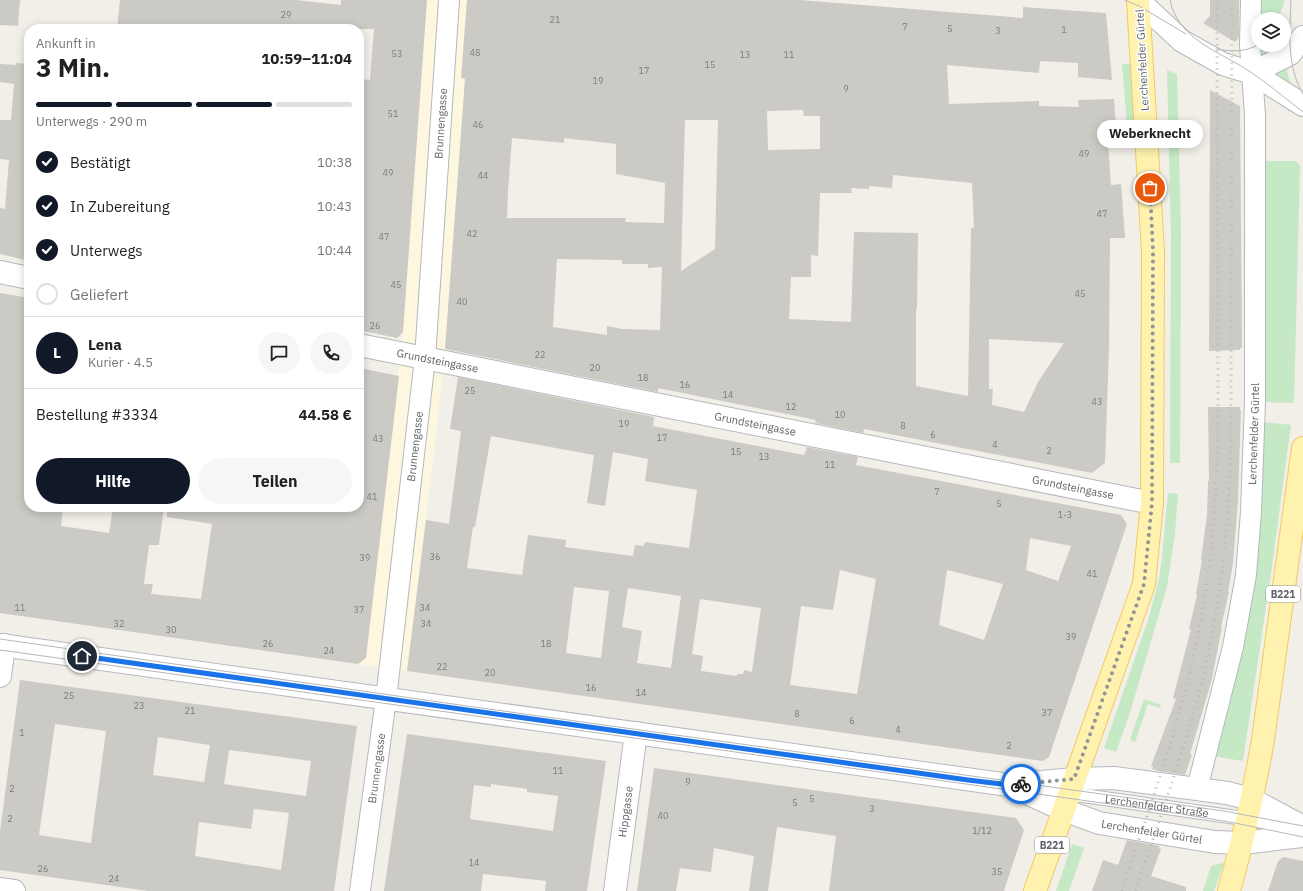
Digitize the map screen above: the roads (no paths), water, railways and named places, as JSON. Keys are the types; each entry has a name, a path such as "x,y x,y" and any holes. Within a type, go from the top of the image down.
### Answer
{"main road":[{"name":"Lerchenfelder Gürtel","path":"1138,0 1182,41 1223,64 1252,73 1303,105"},
{"name":"Lerchenfelder Gürtel","path":"1035,891 1144,584 1152,503 1153,251 1138,0"},
{"path":"1252,73 1290,54 1303,37"},
{"path":"0,272 24,277"},
{"name":"Grundsteingasse","path":"364,346 1152,503"},
{"name":"B221","path":"1229,891 1242,843 1262,740 1303,448"},
{"path":"0,676 2,645 1010,785"},
{"name":"Hippgasse","path":"615,891 636,733"},
{"name":"Lerchenfelder Gürtel","path":"1010,785 1069,795 1114,778 1227,794 1249,809"},
{"name":"Lerchenfelder Gürtel","path":"1010,785 1069,795 1099,823 1209,841 1242,843"},
{"name":"Lerchenfelder Straße","path":"1249,809 1303,827"},
{"path":"1242,843 1303,836"},
{"path":"0,889 14,891"}],"street":[{"name":"Brunnengasse","path":"360,891 386,699 425,358 450,0"},
{"name":"Lerchenfelder Gürtel","path":"1197,789 1233,647 1246,575 1251,512 1255,400 1255,114 1250,44 1251,0"}],"lane":[{"name":"Lerchenfelder Straße","path":"1069,795 1249,809 1303,832"}],"tram line":[{"path":"1125,0 1139,6 1186,34"},
{"path":"1170,0 1175,14 1182,26 1192,36 1252,73 1303,112"},
{"path":"1291,0 1291,60 1303,94"},
{"path":"1216,49 1238,51 1251,48"},
{"path":"0,639 460,705 1224,811 1303,826"},
{"path":"0,650 1182,814 1303,837"}],"railway":[{"path":"1122,891 1165,762 1184,696 1204,605 1210,555 1215,505 1218,429 1217,0"},
{"path":"1136,891 1199,694 1212,636 1221,577 1227,519 1231,430 1232,0"}],"place":[{"name":"Weberknecht","path":"1150,188"}]}
